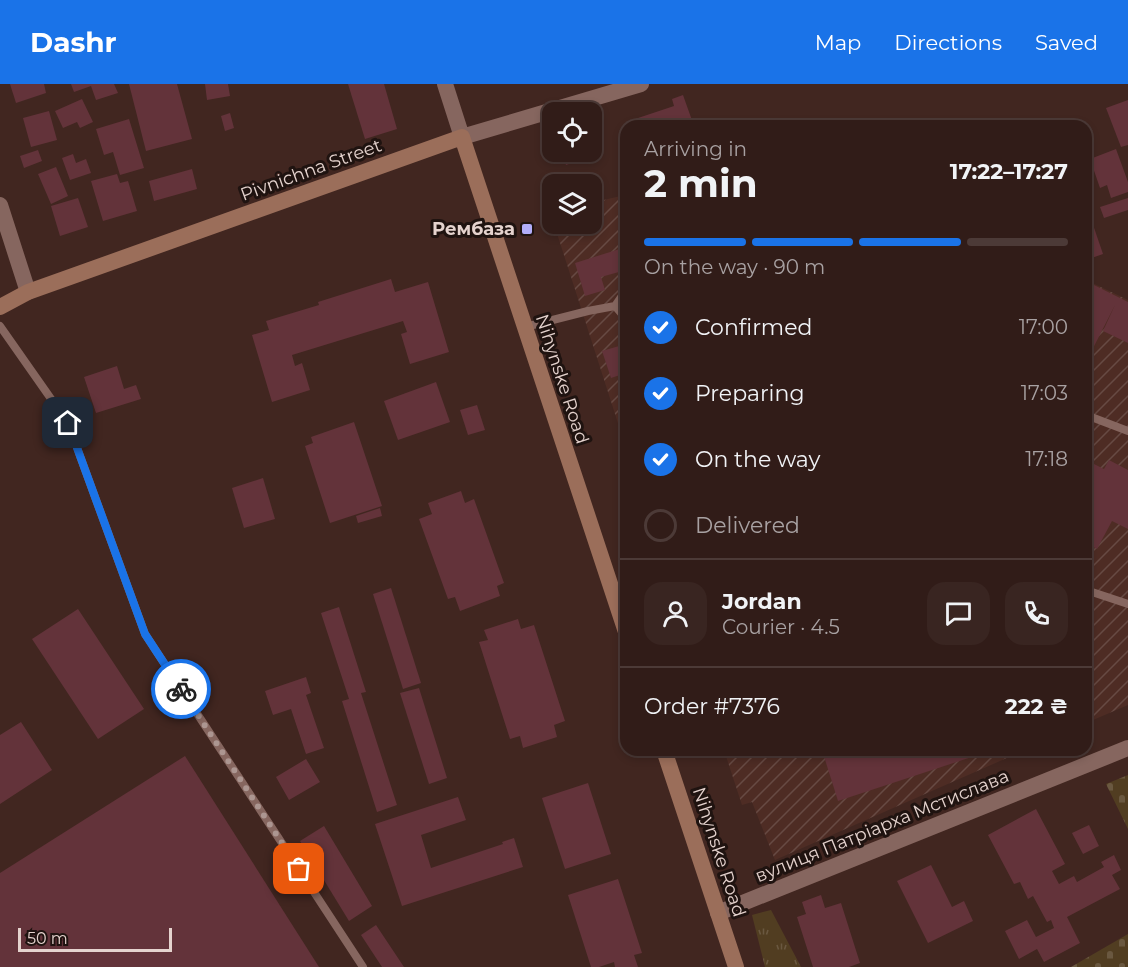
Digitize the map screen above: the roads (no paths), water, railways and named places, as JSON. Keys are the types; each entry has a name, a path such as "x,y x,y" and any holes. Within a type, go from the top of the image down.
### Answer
{"main road":[{"name":"Pivnichna Street","path":"0,307 28,292 462,137"},
{"name":"Nihynske Road","path":"462,137 620,614"},
{"name":"Nihynske Road","path":"666,756 736,967"}],"street":[{"path":"445,84 462,137"},
{"name":"Pivnichna Street","path":"462,137 641,84"},
{"path":"0,204 28,292"},
{"name":"вулиця Патріарха Мстислава","path":"718,913 1128,748"}],"lane":[{"path":"525,327 615,306 620,299"},
{"path":"615,306 620,312"},
{"path":"0,326 68,423 145,634 363,967"},
{"path":"1092,417 1128,431"},
{"path":"1092,592 1128,604"}],"place":[{"name":"Рембаза","path":"527,229"}]}
